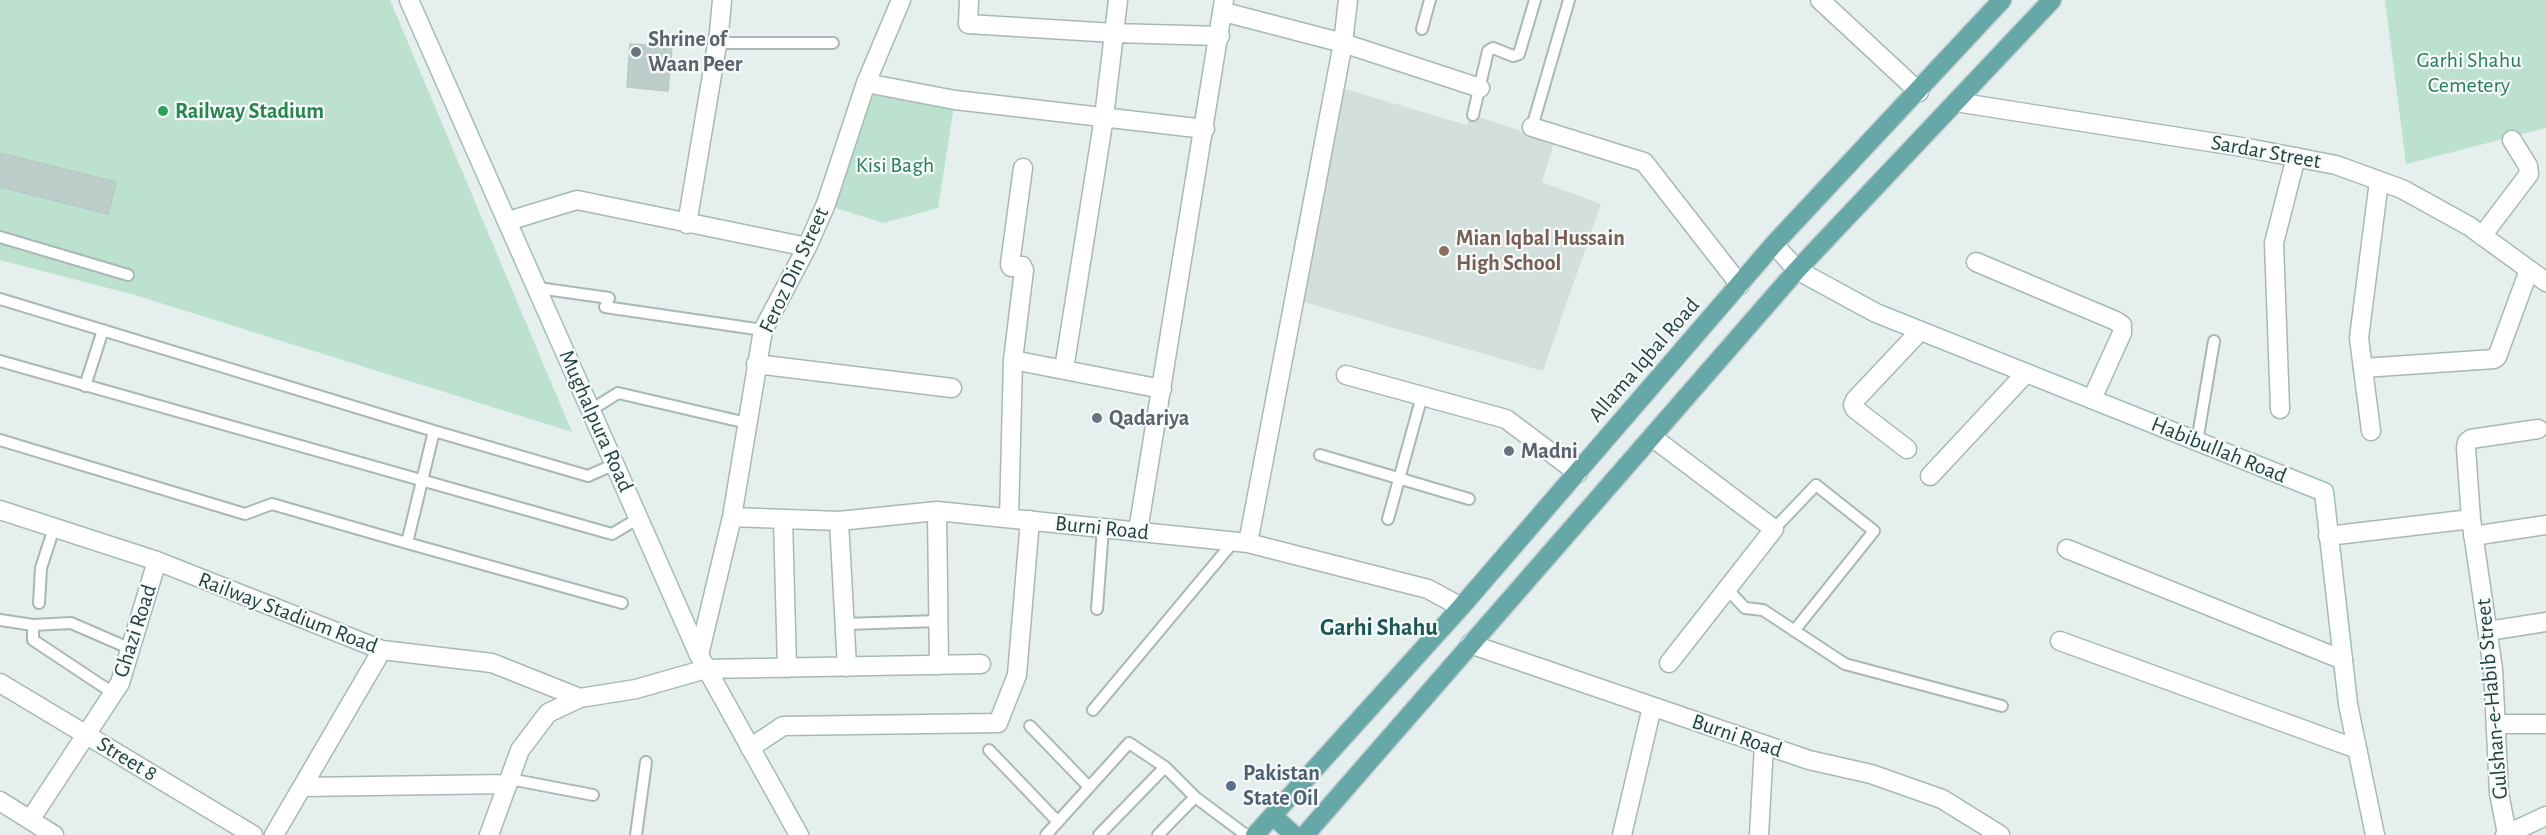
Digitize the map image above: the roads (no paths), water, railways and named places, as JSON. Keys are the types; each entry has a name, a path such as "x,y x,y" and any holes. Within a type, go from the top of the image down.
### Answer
{"main road":[{"name":"Allama Iqbal Road","path":"1255,835 1461,608 1774,244 1919,92 2002,0"},
{"path":"1305,835 1797,270 2052,0"},
{"path":"1273,816 1294,835"}],"street":[{"name":"Mughalpura Road","path":"409,0 702,662 799,835"},
{"path":"687,224 718,43 722,0"},
{"name":"Feroz Din Street","path":"702,662 732,517 763,330 807,247 825,204 866,83 901,0"},
{"path":"969,0 968,24 1114,33 1220,36"},
{"path":"1064,369 1104,117 1118,0"},
{"path":"1241,542 1343,43 1348,0"},
{"path":"1820,0 1919,92"},
{"path":"1138,531 1224,6 1480,88"},
{"path":"866,83 956,99 1204,129"},
{"name":"Sardar Street","path":"1956,102 2336,165 2402,189 2482,236 2546,282"},
{"path":"1532,127 1644,162 1740,285"},
{"path":"2482,236 2529,174 2528,166 2512,140"},
{"path":"2280,409 2274,243 2296,157"},
{"path":"1010,518 1013,360 1024,270 1022,266 1011,267 1010,264 1023,168"},
{"path":"2371,431 2359,338 2379,181"},
{"path":"508,221 577,200 807,247"},
{"name":"Habibullah Road","path":"1774,244 1797,270 1876,313 2324,492 2348,704 2375,835"},
{"path":"1976,262 2122,325 2122,333 2092,399"},
{"path":"2362,368 2494,359 2497,357 2529,270"},
{"path":"1907,449 1855,409 1853,405 1855,400 1920,331"},
{"path":"1013,360 1162,388"},
{"path":"756,364 952,388"},
{"path":"1930,476 2025,373"},
{"path":"1346,375 1506,419 1578,473"},
{"name":"Gulshan-e-Habib Street","path":"2538,429 2471,439 2467,442 2472,527 2493,669 2499,793 2506,835 2546,816"},
{"path":"1653,436 1774,529 1669,663"},
{"name":"Railway Stadium Road","path":"0,510 157,561 382,650 492,663 580,698"},
{"path":"936,511 939,665"},
{"name":"Burni Road","path":"732,517 839,521 936,511 1241,542 1428,589 1461,608"},
{"path":"783,519 787,668"},
{"path":"750,748 783,726 998,723 1017,675 1030,520"},
{"path":"839,521 847,667"},
{"path":"2328,536 2546,525"},
{"path":"2067,549 2343,660"},
{"name":"Ghazi Road","path":"30,820 120,683 157,561"},
{"path":"2488,631 2546,622"},
{"path":"2060,641 2357,749"},
{"name":"Burni Road","path":"1470,644 1809,760 1871,774 1942,799 2000,835"},
{"path":"274,835 382,650"},
{"path":"489,835 520,750 548,713 580,698 636,689 702,662 787,668 981,664"},
{"name":"Street 8","path":"0,683 253,835"},
{"path":"1622,835 1652,707"},
{"path":"2496,723 2546,724"},
{"path":"1759,835 1764,745"},
{"path":"302,788 509,782"},
{"path":"0,801 54,835"}],"lane":[{"path":"1422,29 1430,0"},
{"path":"1473,116 1490,49 1513,56 1519,54 1535,0"},
{"path":"1532,127 1569,0"},
{"path":"718,43 833,43"},
{"path":"0,237 128,274"},
{"path":"538,288 609,298 605,307 763,330"},
{"path":"0,299 588,476 615,464"},
{"path":"85,386 103,330"},
{"path":"2197,442 2214,340"},
{"path":"0,361 612,534 639,518"},
{"path":"591,410 618,393 747,423"},
{"path":"1388,519 1422,396"},
{"path":"407,543 434,431"},
{"path":"0,440 245,514 272,504 622,603"},
{"path":"1320,455 1469,499"},
{"path":"1774,529 1816,485 1874,531 1794,631"},
{"path":"39,603 41,568 54,528"},
{"path":"1097,609 1103,528"},
{"path":"1093,710 1241,542"},
{"path":"1727,589 1745,608 1762,610 1845,664 2002,706"},
{"path":"0,620 33,625 71,623 130,649"},
{"path":"844,624 938,621"},
{"path":"33,625 33,640 113,693"},
{"path":"1030,726 1089,787"},
{"path":"1046,835 1129,743 1165,766 1195,797 1246,835"},
{"path":"989,750 1058,822"},
{"path":"636,835 646,762"},
{"path":"1099,835 1165,766"},
{"path":"509,782 593,795"},
{"path":"1158,835 1195,797"}],"place":[{"name":"Shrine of Waan Peer","path":"636,52"},
{"name":"Railway Stadium","path":"163,111"},
{"name":"Mian Iqbal Hussain High School","path":"1444,251"},
{"name":"Qadariya","path":"1097,418"},
{"name":"Madni","path":"1509,451"},
{"name":"Pakistan State Oil","path":"1231,786"}],"district":[{"name":"Garhi Shahu","path":"1379,628"}],"park label":[{"name":"Garhi Shahu Cemetery","path":"2469,72"},
{"name":"Kisi Bagh","path":"895,165"}]}
